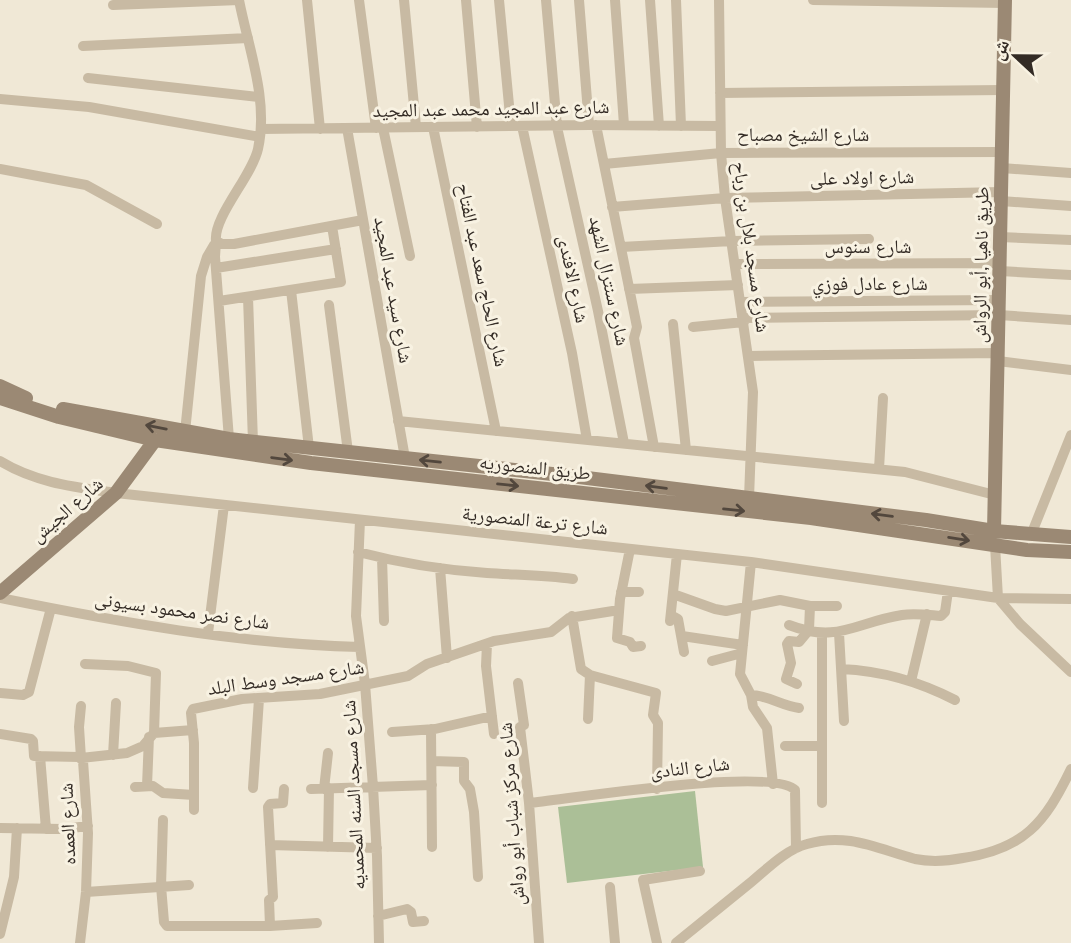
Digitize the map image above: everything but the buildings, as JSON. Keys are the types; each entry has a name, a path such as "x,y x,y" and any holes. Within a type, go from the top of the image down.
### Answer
{"main road":[{"name":"طريق ناهيا ,أبو الرواش","path":"995,538 1005,2"},
{"name":"طريق المنصوريه","path":"0,386 65,409 229,439 749,498 995,538 1027,550 1071,552"},
{"name":"طريق المنصوريه","path":"0,398 151,446 995,538 1031,535 1071,537"},
{"name":"شارع الجيش","path":"0,596 121,487 151,446"},
{"path":"568,491 571,476"}],"street":[{"path":"113,5 239,0 258,97 261,133 251,168 216,233 216,268 229,439"},
{"path":"307,0 320,129"},
{"path":"359,0 379,128 410,256"},
{"path":"404,0 416,127"},
{"path":"466,0 477,127"},
{"name":"شارع الافندى","path":"499,0 516,126 572,353 587,440"},
{"name":"شارع سنترال الشهد","path":"547,0 557,127 624,443"},
{"path":"579,0 593,125 604,164 637,327 634,338 654,447"},
{"path":"615,0 624,125"},
{"path":"650,0 659,126"},
{"path":"676,0 681,126"},
{"name":"شارع مسجد بلال بن رباح","path":"719,0 721,153 753,392 749,498"},
{"path":"813,0 1005,2"},
{"path":"83,46 248,38"},
{"path":"88,78 258,97"},
{"path":"720,93 1003,90"},
{"name":"شارع عبد المجيد محمد عبد المجيد","path":"0,99 89,107 261,133 347,128 720,126"},
{"name":"شارع الحاج سعد عبد الفتاح","path":"433,127 496,431"},
{"name":"شارع سيد عبد المجيد","path":"347,128 405,458"},
{"name":"شارع الشيخ مصباح","path":"604,164 721,153 1002,152"},
{"path":"1002,167 1071,173"},
{"path":"0,169 86,185 157,224"},
{"name":"شارع اولاد على","path":"612,207 725,198 1001,197 1071,206"},
{"path":"216,241 234,244 363,220"},
{"path":"219,301 341,282 332,226"},
{"path":"1000,237 1071,240"},
{"path":"621,247 732,241 869,239"},
{"path":"186,432 201,276 216,241"},
{"path":"216,268 337,249"},
{"name":"شارع سنوس","path":"735,264 1000,267 1071,275"},
{"path":"629,289 738,285"},
{"path":"291,289 309,448"},
{"path":"248,297 253,442"},
{"name":"شارع عادل فوزي","path":"741,302 999,308"},
{"path":"329,305 348,452"},
{"path":"693,327 743,320 999,308 1071,320"},
{"path":"673,324 687,450"},
{"path":"749,356 998,357 1071,370"},
{"path":"879,469 883,398"},
{"path":"398,421 879,469 918,474 995,495"},
{"path":"1031,535 1071,435"},
{"name":"شارع ترعة المنصورية","path":"0,461 27,476 49,483 121,487 224,505 751,562 998,598 1071,599"},
{"path":"208,633 224,505"},
{"name":"شارع مسجد السنه المحمديه","path":"360,520 356,602 373,787 379,943"},
{"path":"995,538 998,598 1020,624 1071,672"},
{"path":"630,549 621,592 617,639 630,642 634,647 641,646"},
{"path":"358,552 440,568 573,579"},
{"path":"677,554 670,618 678,619 684,652"},
{"path":"382,558 384,621"},
{"path":"751,562 740,674 751,695 753,707 767,728 773,784 793,787 795,790 796,848"},
{"path":"440,568 447,658"},
{"path":"789,625 808,632 839,633 903,614 944,614 948,591"},
{"path":"621,592 639,592"},
{"path":"673,594 726,611 780,600 810,606 837,606"},
{"name":"شارع نصر محمود بسيونى","path":"0,596 51,608 208,633 360,647"},
{"path":"797,684 786,679 787,643 798,642 808,632 810,606"},
{"path":"0,693 28,694 51,608"},
{"name":"شارع مسجد وسط البلد","path":"193,730 191,713 195,709 242,699 320,694 408,676 427,664 486,644 551,632 572,616 619,610"},
{"path":"911,681 927,614"},
{"path":"572,616 581,669 590,675 656,692 653,715 658,723 657,789"},
{"path":"839,633 844,721"},
{"path":"822,634 822,803"},
{"path":"682,636 743,649"},
{"path":"486,644 494,734"},
{"path":"712,661 743,649"},
{"path":"85,664 128,666 156,673 147,786"},
{"path":"841,669 865,670 911,681 955,700"},
{"path":"588,719 590,675"},
{"name":"شارع مركز شباب أبو رواش","path":"518,684 524,725 520,727 529,803 539,943"},
{"path":"751,695 799,708"},
{"path":"253,788 259,699"},
{"path":"113,755 117,703"},
{"path":"81,706 81,758 113,755 143,746 152,735 193,730 194,810"},
{"path":"392,732 431,729 492,716"},
{"path":"431,729 432,848"},
{"path":"0,734 33,741 34,756 40,756 46,829"},
{"path":"785,746 822,747"},
{"path":"328,753 328,848"},
{"name":"شارع العمده","path":"40,756 81,758 88,827 86,892 80,943"},
{"path":"432,761 464,762 464,781 470,789 474,812 478,877"},
{"path":"676,943 780,858 808,843 865,842 918,859 950,860 989,854 1015,842 1035,827 1058,796 1071,769"},
{"name":"شارع النادى","path":"529,803 746,780 773,784"},
{"path":"311,789 432,785"},
{"path":"135,787 153,786 163,793 194,795"},
{"path":"270,926 269,900 274,898 268,807 270,804 283,803 284,789"},
{"path":"163,820 161,886 164,922 168,926 317,923"},
{"path":"0,828 88,827"},
{"path":"0,934 14,877 17,828"},
{"path":"270,845 377,848"},
{"path":"657,943 643,880 700,871"},
{"path":"0,877 14,877"},
{"path":"86,892 189,886"},
{"path":"610,887 615,943"},
{"path":"378,916 407,909 411,912 413,922 424,921"}],"green space":[{"path":"695,791 703,867 567,883 558,807"}]}
